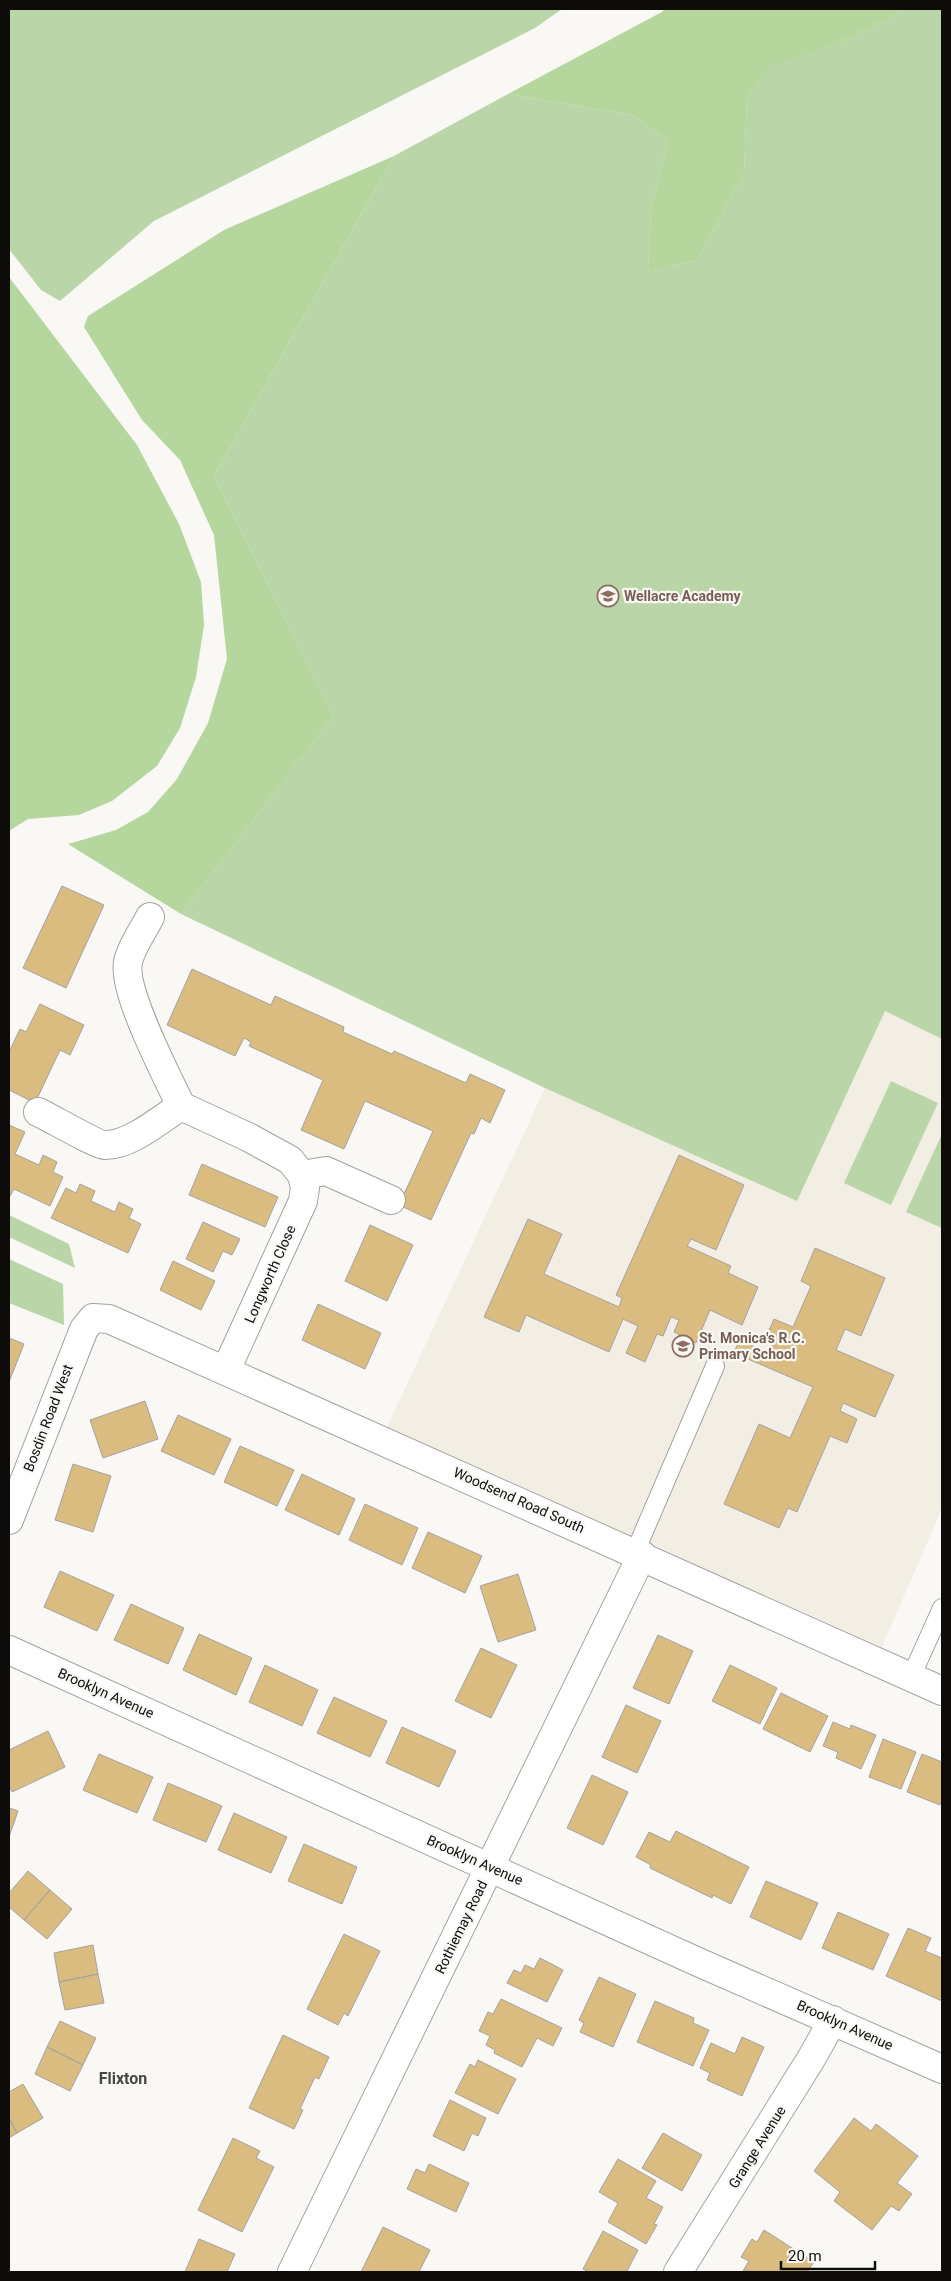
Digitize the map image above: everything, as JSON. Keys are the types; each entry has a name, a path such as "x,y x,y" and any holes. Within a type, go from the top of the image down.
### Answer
{"street":[{"path":"150,917 128,960 127,971 135,1004 181,1106 248,1137 290,1160 302,1176 326,1171 391,1200"},
{"path":"38,1112 104,1145 122,1141 146,1130 181,1106"},
{"name":"Longworth Close","path":"226,1370 303,1201 305,1188 302,1176"},
{"name":"Woodsend Road South","path":"93,1318 109,1318 639,1553 942,1691"},
{"name":"Bosdin Road West","path":"9,1520 76,1347 84,1329 93,1318"},
{"name":"Rothiemay Road","path":"292,2272 490,1866 639,1553"},
{"name":"Brooklyn Avenue","path":"9,1650 490,1866 698,1962 942,2069"},
{"name":"Grange Avenue","path":"678,2272 811,2059 833,2020"}],"lane":[{"path":"639,1553 715,1366"},
{"path":"911,1677 942,1608"}],"shaded area":[{"name":"Wellacre Academy","path":"665,9 942,9 942,1508 882,1647 387,1427 545,1088 181,914 394,156"}],"green space":[{"path":"9,9 562,9 535,28 154,221 60,301 41,290 9,249"},
{"path":"665,9 906,9 842,41 772,66 747,96 744,173 697,260 648,271 651,210 668,141 632,115 508,94"},
{"name":"Wellacre Academy","path":"906,9 942,9 942,1039 885,1011 797,1201 545,1088 181,914 333,716 214,476 394,156 508,94 632,115 668,141 651,210 648,271 697,260 744,173 747,96 772,65 842,41"},
{"path":"394,156 214,476 333,716 181,914 68,844 116,830 148,812 177,779 208,723 227,659 214,535 180,460 142,420 84,327 88,316 224,230"},
{"path":"9,277 137,445 179,524 201,582 204,625 196,677 180,728 157,766 112,801 79,815 28,819 9,831"},
{"path":"891,1081 938,1103 891,1205 844,1183"},
{"path":"942,1134 942,1228 906,1212"},
{"path":"9,1215 69,1244 75,1268 9,1237"},
{"path":"9,1259 63,1284 64,1325 9,1303"}],"building":[{"path":"62,886 104,905 66,988 23,968"},
{"path":"192,969 271,1005 275,996 344,1027 343,1032 392,1054 394,1051 466,1083 470,1074 505,1090 490,1123 481,1118 474,1134 471,1133 431,1220 399,1205 433,1131 365,1101 344,1149 301,1130 323,1080 249,1046 251,1042 244,1038 235,1056 167,1025"},
{"path":"40,1004 84,1025 70,1055 60,1050 35,1103 9,1090 9,1052 20,1029 26,1032"},
{"path":"9,1125 25,1132 15,1154 39,1165 43,1155 57,1162 53,1172 63,1177 50,1206 14,1189 9,1198"},
{"path":"679,1155 744,1185 716,1250 691,1239 687,1246 731,1266 728,1273 758,1287 742,1325 710,1310 696,1343 674,1332 679,1320 671,1317 663,1336 657,1334 645,1362 626,1353 638,1326 623,1319 609,1352 526,1315 519,1332 484,1317 528,1219 562,1234 544,1274 619,1307 622,1298 616,1295"},
{"path":"202,1164 278,1197 265,1227 189,1195"},
{"path":"80,1184 95,1191 91,1201 115,1212 119,1202 133,1209 129,1218 141,1224 128,1253 51,1218 66,1188 76,1193"},
{"path":"203,1222 240,1239 232,1255 223,1251 213,1272 186,1259"},
{"path":"370,1225 413,1245 387,1301 345,1281"},
{"path":"815,1248 885,1278 861,1336 845,1329 836,1350 894,1375 875,1417 843,1403 840,1411 857,1419 847,1443 830,1436 797,1512 788,1508 779,1528 724,1504 759,1424 790,1438 813,1387 734,1353 739,1340 769,1353 775,1340 766,1337 774,1319 793,1327 811,1286 801,1281"},
{"path":"173,1261 215,1281 201,1310 160,1290"},
{"path":"318,1304 381,1333 365,1369 302,1340"},
{"path":"9,1338 24,1344 9,1382"},
{"path":"145,1401 158,1439 103,1458 90,1420"},
{"path":"178,1415 231,1439 214,1475 161,1451"},
{"path":"240,1446 294,1470 277,1506 224,1482"},
{"path":"73,1464 111,1476 93,1532 55,1520"},
{"path":"302,1474 355,1499 339,1535 285,1510"},
{"path":"365,1504 418,1528 402,1565 349,1540"},
{"path":"428,1532 482,1556 465,1593 412,1568"},
{"path":"60,1571 114,1595 97,1631 44,1607"},
{"path":"518,1574 536,1630 498,1642 480,1586"},
{"path":"131,1604 184,1628 168,1664 114,1640"},
{"path":"199,1634 252,1658 236,1695 183,1670"},
{"path":"658,1635 693,1651 669,1704 633,1688"},
{"path":"481,1648 517,1665 491,1718 455,1701"},
{"path":"265,1665 318,1690 302,1726 249,1702"},
{"path":"730,1665 777,1688 760,1724 712,1701"},
{"path":"781,1693 828,1716 810,1752 763,1729"},
{"path":"334,1697 387,1721 370,1757 317,1733"},
{"path":"626,1705 661,1721 637,1773 602,1757"},
{"path":"833,1722 850,1729 851,1725 876,1735 861,1769 836,1758 838,1752 823,1746"},
{"path":"402,1727 456,1751 439,1787 386,1763"},
{"path":"48,1731 65,1767 12,1792 9,1786 9,1750"},
{"path":"883,1739 916,1752 901,1789 869,1777"},
{"path":"99,1754 153,1777 137,1813 83,1790"},
{"path":"922,1754 942,1762 942,1799 940,1805 907,1792"},
{"path":"592,1775 628,1792 603,1845 567,1828"},
{"path":"168,1783 222,1806 206,1842 153,1820"},
{"path":"9,1808 18,1811 9,1837"},
{"path":"234,1813 287,1837 271,1873 218,1850"},
{"path":"676,1831 749,1867 731,1904 713,1895 712,1898 650,1868 651,1865 636,1857 649,1832 670,1842"},
{"path":"304,1844 357,1867 342,1904 288,1881"},
{"path":"28,1871 50,1890 24,1920 9,1907 9,1893"},
{"path":"766,1881 818,1903 801,1940 750,1917"},
{"path":"50,1890 72,1909 47,1939 24,1920"},
{"path":"838,1912 889,1934 873,1970 822,1948"},
{"path":"908,1928 931,1938 925,1951 942,1958 942,2001 886,1976"},
{"path":"344,1934 380,1951 348,2016 344,2013 338,2025 307,2009"},
{"path":"93,1945 98,1974 59,1982 54,1953"},
{"path":"540,1958 563,1970 547,2002 507,1983 514,1970 521,1973 525,1965 534,1969"},
{"path":"98,1974 104,2003 65,2010 59,1982"},
{"path":"599,1977 636,1994 613,2047 580,2032 584,2023 579,2020"},
{"path":"501,1999 562,2028 553,2046 537,2038 522,2067 494,2053 495,2050 486,2045 490,2036 479,2031 488,2012 493,2014"},
{"path":"655,2001 694,2018 693,2023 709,2030 693,2066 637,2042"},
{"path":"60,2021 96,2038 83,2065 47,2047"},
{"path":"283,2035 329,2057 319,2079 315,2077 300,2109 303,2110 294,2129 249,2108"},
{"path":"742,2037 764,2047 742,2096 707,2080 710,2073 700,2068 711,2043 735,2054"},
{"path":"47,2047 83,2065 70,2091 35,2074"},
{"path":"478,2060 516,2079 498,2114 455,2093 470,2064 475,2067"},
{"path":"23,2084 43,2118 17,2133 9,2118 9,2092"},
{"path":"450,2100 486,2118 478,2136 472,2133 464,2151 433,2136"},
{"path":"9,2118 17,2133 9,2138"},
{"path":"854,2118 871,2131 876,2124 918,2156 897,2183 912,2194 899,2211 891,2206 872,2230 834,2201 840,2192 814,2171"},
{"path":"663,2133 702,2155 682,2191 642,2168"},
{"path":"233,2138 260,2151 256,2158 274,2167 242,2232 198,2210"},
{"path":"618,2159 656,2181 646,2198 663,2207 654,2224 657,2225 646,2244 608,2222 618,2203 599,2192"},
{"path":"429,2164 469,2183 456,2212 407,2189 416,2169 425,2173"},
{"path":"383,2227 430,2250 419,2272 361,2272"},
{"path":"764,2230 814,2262 807,2272 743,2271 749,2261 741,2257 752,2239 757,2242"},
{"path":"603,2231 638,2250 627,2271 630,2272 589,2272 583,2269"},
{"path":"199,2239 235,2254 227,2272 185,2272"}],"place":[{"name":"Wellacre Academy","path":"608,596"},
{"name":"St. Monica's R.C. Primary School","path":"683,1346"}],"district":[{"name":"Flixton","path":"123,2078"}]}
